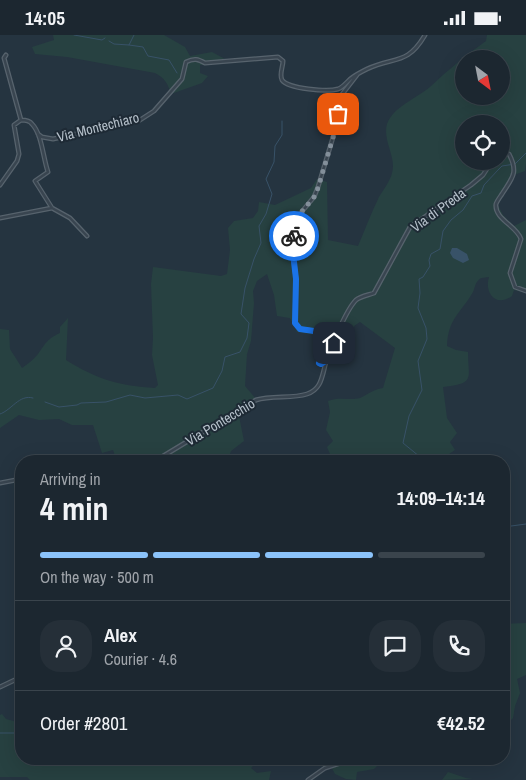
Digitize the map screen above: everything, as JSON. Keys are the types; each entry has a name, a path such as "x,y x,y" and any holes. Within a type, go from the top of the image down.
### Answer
{"street":[{"name":"Via Montechiaro","path":"21,119 32,123 38,134 42,137 52,139 100,130 140,119 154,111 182,79 186,62 192,59 200,59 205,63 278,57 283,61 282,80 287,84 295,87 337,89 358,74 384,62 406,57 412,53 425,35"},
{"path":"0,185 18,161 19,154 14,125 21,119 4,58 6,55"},
{"name":"Via Pontecchio","path":"327,360 321,364 319,363 325,352 328,334 332,325 328,325 321,332 300,329 295,323 296,279 292,245 299,215 314,197 318,188 337,124 340,97 358,74"},
{"path":"38,134 48,172 35,181 52,208 70,217 87,236"},
{"path":"510,157 515,170 496,208 499,215 519,234 521,239 510,273 515,287 526,291"},
{"name":"Via di Preda","path":"327,360 349,309 358,299 374,293 410,227 471,185 486,170"},
{"path":"0,218 52,208"},
{"name":"Via Pontecchio","path":"165,455 256,400 266,397 307,394 318,386 327,360"},
{"path":"0,483 15,480"},
{"path":"0,687 15,680"},
{"path":"308,780 325,768 334,765"}],"green space":[{"path":"53,35 164,35 185,47 190,56 212,52 225,59 225,63 200,65 200,73 208,76 202,83 171,94 166,82 155,73 67,57 35,54 32,47 54,40"},
{"path":"487,35 526,35 525,171 514,175 498,205 503,215 514,226 526,220 526,293 514,290 512,296 506,299 496,299 488,288 489,277 481,278 476,283 473,292 453,322 447,346 468,352 469,374 468,378 461,384 443,387 447,418 457,433 450,442 455,450 449,455 330,455 327,447 333,441 326,430 330,412 328,401 360,398 383,388 395,348 360,322 354,326 347,344 340,353 325,349 325,341 322,336 297,332 290,318 277,316 274,295 267,274 257,281 253,291 251,341 247,354 245,386 256,399 238,411 244,441 231,451 230,455 115,455 113,450 102,453 93,425 72,425 59,419 39,420 19,415 0,428 0,329 9,330 10,349 22,368 35,358 49,339 60,333 60,327 68,318 66,360 98,377 119,383 155,388 158,385 152,355 151,284 153,267 221,276 227,274 230,250 228,228 234,221 253,218 258,211 259,202 275,205 311,188 317,179 327,182 328,240 358,246 376,203 392,175 393,161 386,135 387,124 394,113 430,87 455,65 455,105 510,105 510,50 474,50 486,41"},
{"path":"526,623 526,675 517,679 520,693 513,718 510,721 510,624"},
{"path":"2,714 6,719 15,721 15,765 254,765 251,768 257,773 271,771 269,780 30,780 27,777 0,777 0,715"},
{"path":"378,765 374,769 357,772 356,780 346,779 335,774 331,766"},
{"path":"448,772 466,778 473,779 442,780"}],"water":[{"path":"452,248 457,248 467,254 469,260 463,263 453,258 450,253"}],"waterway":[{"path":"74,35 102,40 105,38"},
{"path":"109,41 114,44 129,45 134,35"},
{"path":"129,45 143,47 148,56 169,60 177,73"},
{"path":"45,402 59,407 81,403 106,402 130,395 145,398 178,395 187,399 213,388 222,371 225,357 240,352 247,338 249,323 241,314 245,288 261,243 259,226 266,214 272,194 266,179 274,162 275,146 282,135 282,121"},
{"path":"418,455 403,443 409,416 422,390 418,361 427,339 426,328 418,308 419,279 423,277 430,266 431,254 440,249 443,231 451,220 463,210 472,196 481,193 484,185 502,166 515,164 526,153"},
{"path":"0,414 24,398 33,398"},
{"path":"510,526 526,524"},
{"path":"0,733 15,733"}],"way so far":[{"path":"294,236 299,215 314,197 318,188 337,124 338,114"}],"route":[{"path":"294,236 292,258 296,279 295,323 300,329 321,332 328,325 332,325 328,334 325,352 319,363 321,364 327,360 334,343"}]}
